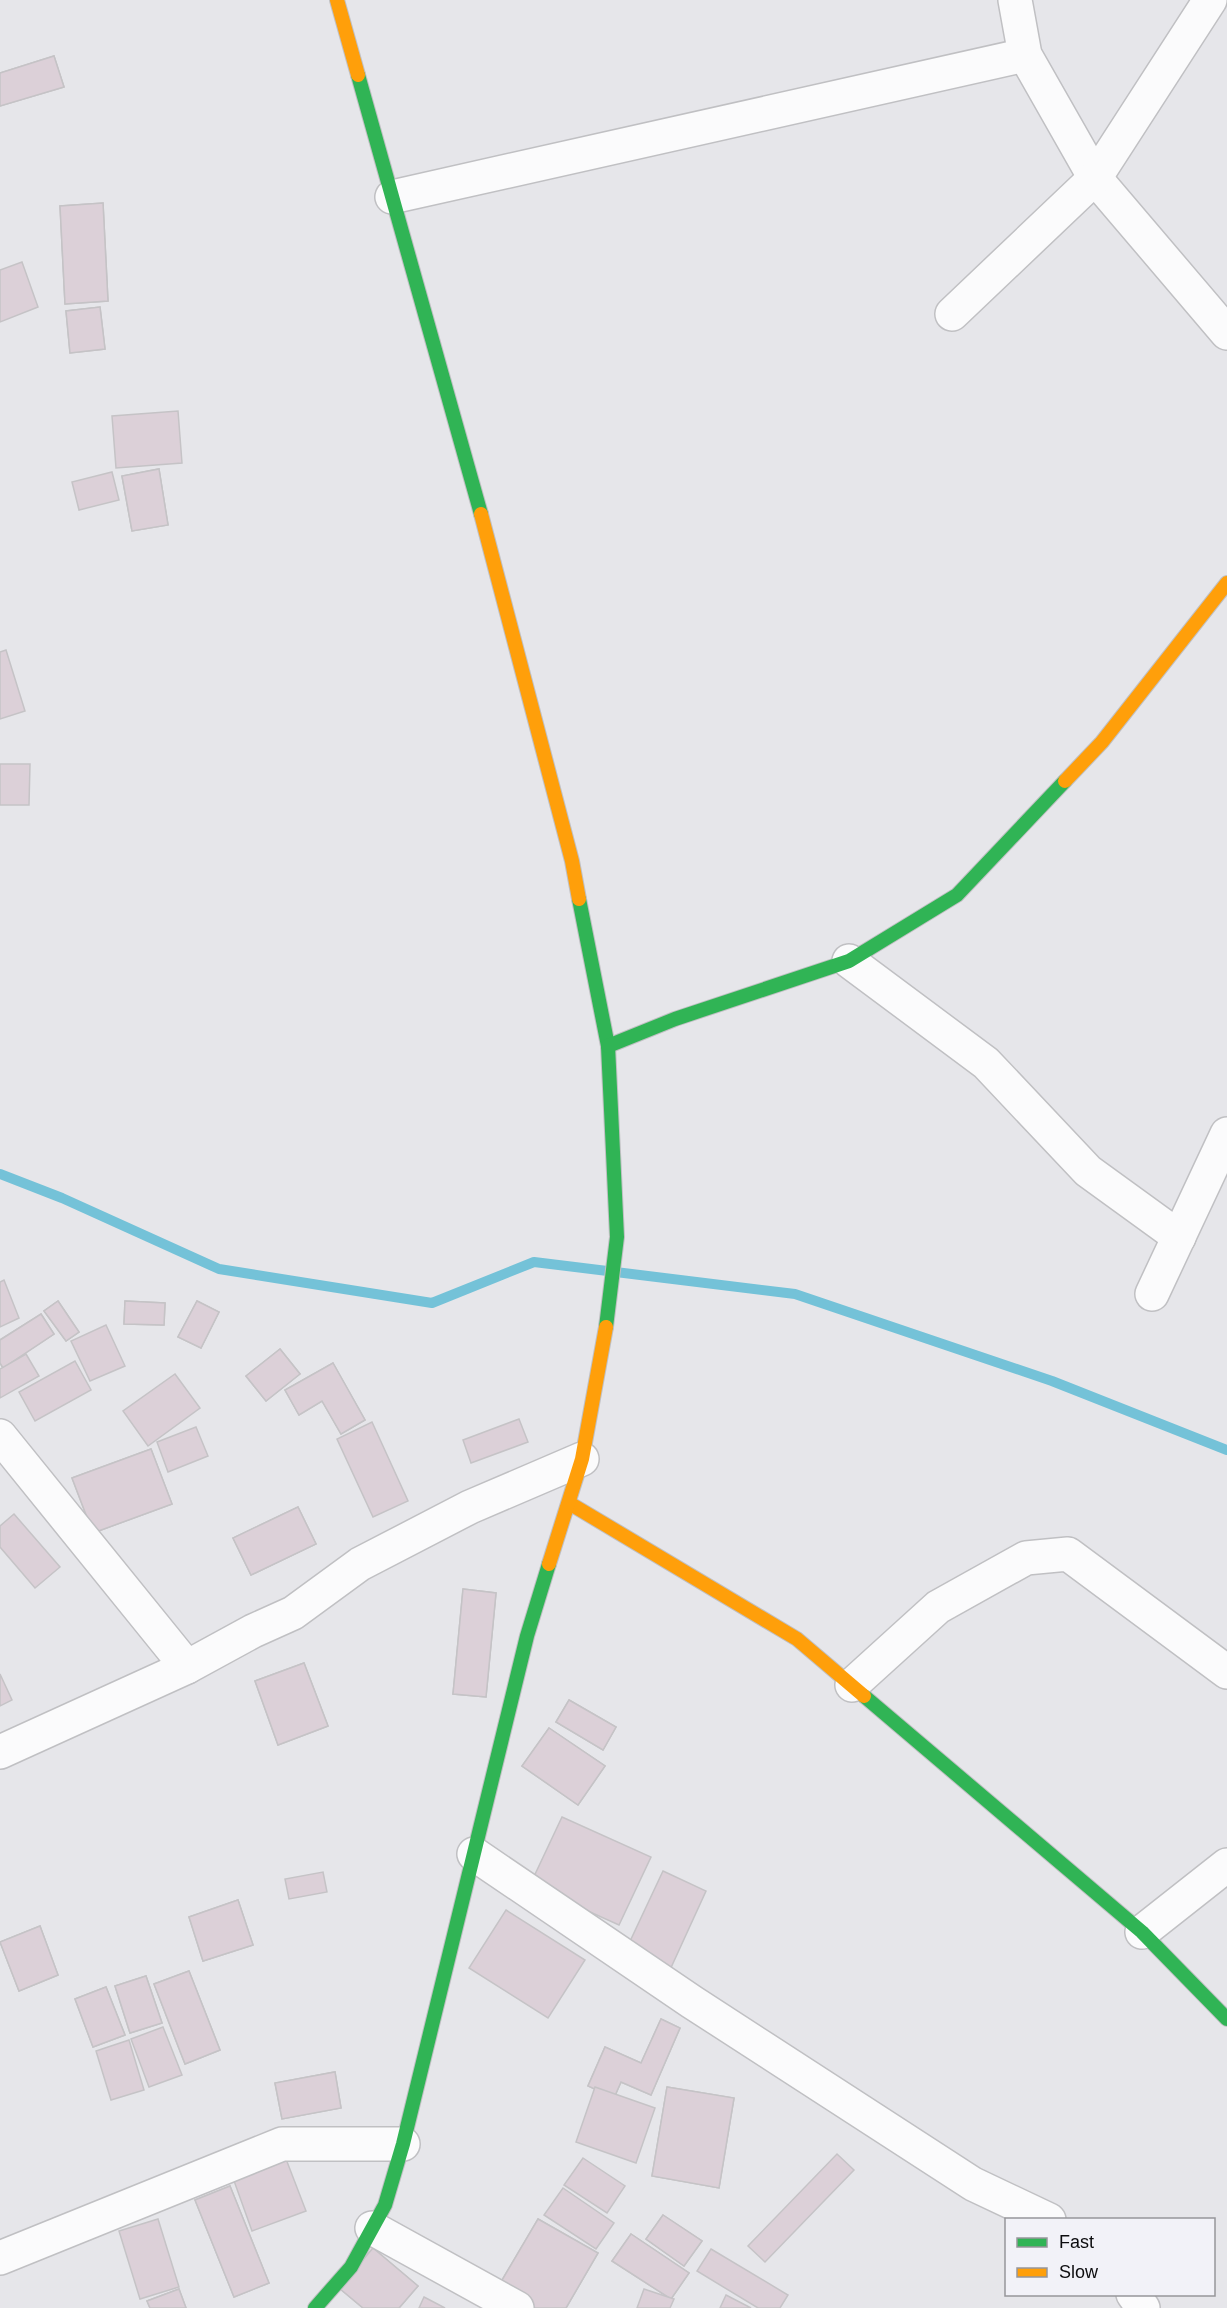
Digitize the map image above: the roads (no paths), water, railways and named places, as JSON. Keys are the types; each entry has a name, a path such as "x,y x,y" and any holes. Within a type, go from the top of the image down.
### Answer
{"street":[{"path":"315,2308 351,2267 385,2205 403,2144 527,1636 582,1459 604,1341 617,1237 608,1046 572,861 496,568 337,0"},
{"path":"1015,0 1025,55 1095,178 1227,333"},
{"path":"951,314 1095,178 1210,0"},
{"path":"392,197 1025,55"},
{"path":"608,1046 675,1019 849,961 957,895 1102,742 1227,583"},
{"path":"849,961 986,1063 1088,1171 1179,1237"},
{"path":"1152,1294 1227,1134"},
{"path":"0,1436 187,1667"},
{"path":"0,1752 187,1667 253,1631 293,1613 360,1564 470,1507 582,1459"},
{"path":"569,1503 797,1639 1143,1932 1227,2019"},
{"path":"852,1685 938,1607 1026,1558 1068,1554 1227,1672"},
{"path":"474,1854 692,2002 973,2184 1045,2218"},
{"path":"1143,1932 1227,1866"},
{"path":"0,2258 282,2144 403,2144"},
{"path":"372,2228 517,2308"},
{"path":"1134,2296 1143,2308"}],"waterway":[{"path":"0,1174 62,1198 219,1269 432,1303 534,1262 795,1294 1052,1381 1227,1450"}]}
